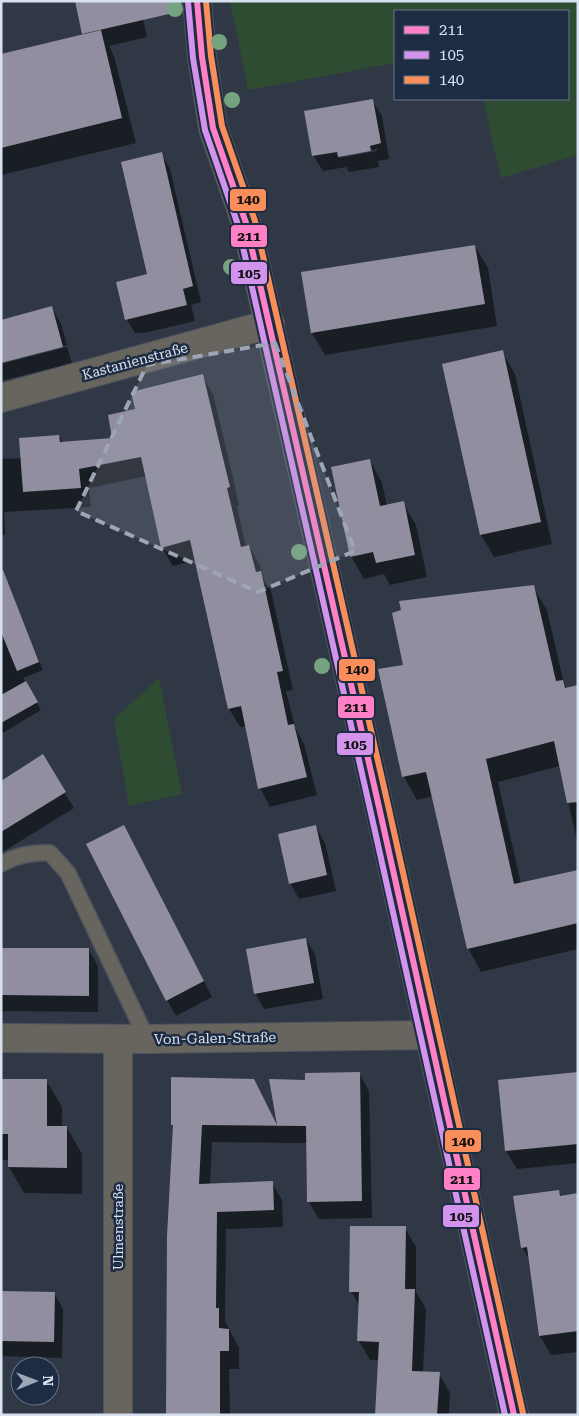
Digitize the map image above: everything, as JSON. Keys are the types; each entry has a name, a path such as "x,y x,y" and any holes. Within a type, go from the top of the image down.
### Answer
{"street":[{"path":"197,1 202,57 213,128 246,222 270,324 514,1415"},
{"name":"Kastanienstraße","path":"1,398 270,324"},
{"name":"Von-Galen-Straße","path":"1,1038 147,1039 429,1035"},
{"name":"Ulmenstraße","path":"118,1039 118,1415"}],"lane":[{"path":"1,864 35,852 50,853 68,873 147,1039"}],"highlighted area":[{"path":"275,343 355,551 258,592 76,511 147,365"}],"green space":[{"path":"230,1 578,1 578,155 501,178 483,100 569,100 569,10 394,10 394,63 248,90"},
{"path":"159,678 182,794 129,806 114,719"}],"building":[{"path":"75,1 181,1 182,11 82,34"},
{"path":"101,30 122,118 1,148 1,54"},
{"path":"373,99 381,143 370,146 371,151 338,157 337,152 312,156 304,111"},
{"path":"162,152 193,286 183,289 187,305 125,320 116,282 147,274 121,162"},
{"path":"475,245 485,304 311,333 301,272"},
{"path":"52,306 63,347 1,363 1,320"},
{"path":"503,350 541,522 480,535 442,364"},
{"path":"203,374 230,487 227,488 241,547 249,545 256,572 261,571 283,671 277,672 288,725 294,724 307,777 258,789 241,706 228,709 190,540 161,548 141,457 79,469 81,488 23,492 19,438 59,435 60,442 112,438 108,415 135,409 131,392"},
{"path":"370,459 380,506 404,501 415,555 376,563 373,552 350,557 331,467"},
{"path":"1,570 3,570 39,662 17,671 1,632"},
{"path":"534,585 556,681 563,680 565,688 578,685 578,802 567,803 554,741 486,759 514,884 578,870 578,923 467,949 426,772 402,777 378,669 403,665 392,613 401,610 399,601"},
{"path":"26,681 38,702 1,723 1,695"},
{"path":"43,754 66,792 1,832 1,781"},
{"path":"124,825 204,981 166,1001 86,844"},
{"path":"316,825 327,875 289,884 278,834"},
{"path":"306,938 314,983 254,994 246,949"},
{"path":"1,948 89,948 89,996 1,995"},
{"path":"360,1072 362,1201 307,1202 306,1126 202,1125 199,1184 273,1181 274,1210 217,1212 216,1308 219,1308 219,1328 229,1329 229,1351 220,1351 220,1415 166,1415 167,1236 173,1125 171,1125 171,1077 254,1079 277,1125 269,1079 305,1080 305,1073"},
{"path":"578,1072 578,1144 505,1151 498,1080"},
{"path":"1,1079 47,1079 47,1126 67,1126 67,1168 8,1167 8,1134 1,1134"},
{"path":"559,1190 560,1196 578,1193 578,1331 539,1336 527,1247 521,1248 513,1196"},
{"path":"350,1226 406,1226 405,1289 415,1289 412,1371 440,1372 437,1415 375,1415 379,1342 357,1341 359,1292 349,1292"},
{"path":"1,1291 55,1292 54,1342 1,1341"}],"transit line":[{"name":"211","path":"197,1 202,57 213,128 246,223 379,807 514,1415"},
{"name":"140","path":"206,1 211,56 222,126 255,221 388,805 523,1413"},
{"name":"105","path":"188,2 193,58 205,130 238,225 505,1415"}]}
